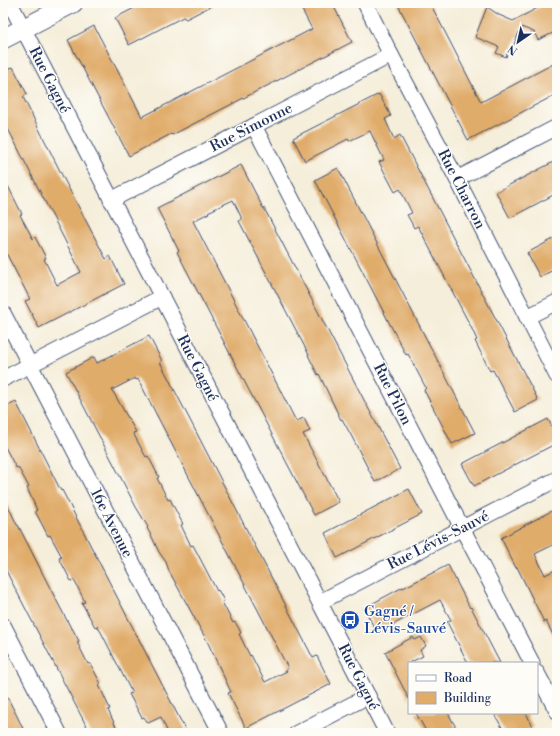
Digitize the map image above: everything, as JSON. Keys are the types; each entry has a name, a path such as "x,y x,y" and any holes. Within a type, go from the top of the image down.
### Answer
{"street":[{"name":"Rue Gagné","path":"10,3 387,733"},
{"path":"3,39 73,3"},
{"name":"Rue Charron","path":"365,3 457,179 557,376"},
{"name":"Rue Simonne","path":"111,200 391,55"},
{"name":"Rue Pilon","path":"254,126 531,662"},
{"path":"457,179 557,127"},
{"path":"3,379 162,297"},
{"path":"527,317 557,302"},
{"name":"16e Avenue","path":"3,313 221,733"},
{"name":"Rue Lévis-Sauvé","path":"320,602 557,479"},
{"path":"3,626 59,733"},
{"path":"538,675 557,711"},
{"path":"297,733 368,696"}],"building":[{"path":"144,3 217,3 186,19 183,17 129,45 115,18"},
{"path":"310,3 332,3 352,42 129,156 68,40 94,26 142,117 312,29 301,8"},
{"path":"397,3 430,3 481,102 557,62 557,94 468,140"},
{"path":"547,3 557,3 557,31 538,40 534,32 521,27 511,52 508,51 506,57 496,53 499,47 475,37 487,7 499,15 513,21"},
{"path":"13,67 27,94 23,97 66,183 106,259 110,256 124,284 39,328 25,301 30,299 3,247 3,176 22,214 20,215 33,239 35,237 46,258 44,259 57,285 81,272 3,119 3,71"},
{"path":"379,94 391,116 385,119 394,139 400,135 538,400 515,412 493,370 490,371 475,341 477,340 471,327 418,226 414,228 407,215 412,213 400,189 395,192 379,162 384,160 370,131 349,141 348,139 305,161 293,138"},
{"path":"557,160 557,193 510,218 496,192"},
{"path":"241,165 400,469 375,482 352,437 342,419 341,420 319,374 318,375 239,221 242,219 233,200 208,212 209,213 193,221 296,421 304,418 310,431 303,434 339,502 314,515 177,252 179,251 157,208"},
{"path":"338,168 475,433 452,444 424,390 426,388 408,354 406,355 315,180"},
{"path":"557,237 557,268 540,277 527,253"},
{"path":"149,336 162,361 160,362 313,658 317,656 331,684 246,728 228,693 231,692 208,643 66,372 94,357 97,363","holes":["135,378 136,380 138,379 288,668 286,669 287,671 265,682 239,634 241,633 238,627 235,622 233,623 222,602 224,601 221,595 218,590 217,591 193,545 191,546 181,525 183,524 170,499 168,500 157,478 159,477 148,456 146,457 140,446 133,433 136,432 112,390"]},
{"path":"16,402 187,733 168,733 161,717 148,723 144,717 142,718 129,694 132,693 101,632 97,626 95,627 82,603 85,602 74,580 71,581 59,558 62,557 50,535 48,536 35,511 37,510 27,488 29,487 18,467 16,468 3,443 3,408"},
{"path":"548,419 557,437 557,443 474,486 462,464"},
{"path":"409,489 422,514 337,558 325,533"},
{"path":"3,495 17,525 79,641 77,642 88,664 90,663 101,684 99,685 110,709 108,710 119,733 90,733 3,565"},
{"path":"557,508 557,543 535,554 545,575 557,569 557,643 546,621 544,622 501,538"},
{"path":"448,565 499,662 467,662 447,622 451,620 440,600 377,633 364,608"},
{"path":"413,637 415,640 421,637 426,646 420,650 423,656 408,662 408,697 385,652"},
{"path":"3,689 17,716 25,733 3,733"},
{"path":"417,714 449,714 459,733 427,733"},
{"path":"495,714 526,714 533,727 523,733 505,733"}],"place":[{"name":"Gagné / Lévis-Sauvé","path":"350,620"}]}
